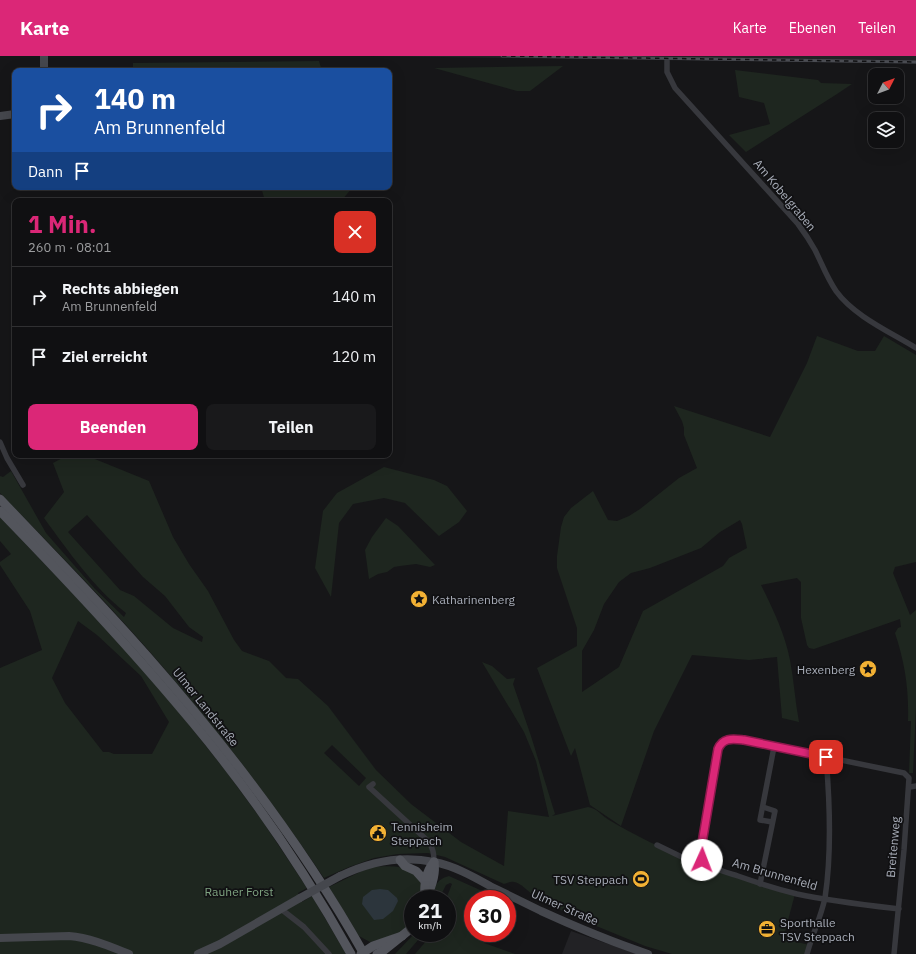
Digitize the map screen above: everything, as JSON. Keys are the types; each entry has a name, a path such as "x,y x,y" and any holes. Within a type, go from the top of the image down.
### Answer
{"main road":[{"name":"Ulmer Landstraße","path":"0,499 146,654 224,747 296,845 328,892 363,953"},
{"name":"Ulmer Landstraße","path":"0,511 140,660 217,753 257,806 288,851 351,954"},
{"path":"425,890 425,881 428,869 434,859"},
{"path":"430,890 435,870 434,859"},
{"path":"400,860 405,866 416,871 425,881"},
{"path":"363,953 373,946 402,936"},
{"path":"381,953 402,936"}],"street":[{"path":"44,56 44,68"},
{"name":"Am Kobelgraben","path":"667,61 667,72 675,88 798,224 814,249 831,284 840,297 862,314 916,348"},
{"path":"0,116 12,114"},
{"path":"0,442 7,458 23,485"},
{"path":"701,858 700,855 720,744 724,740 731,738 826,757 830,805 829,849 824,899 808,954"},
{"path":"772,822 760,820 774,747"},
{"name":"Breitenweg","path":"826,757 904,773 909,778 913,786 894,954"},
{"path":"372,784 370,787 428,841 432,847 434,859"},
{"path":"760,884 775,811 763,807"},
{"name":"Am Brunnenfeld","path":"656,845 690,861 701,858 706,864 760,884 795,894 824,899"},
{"name":"Ulmer Straße","path":"198,954 227,940 340,876 369,864 400,860 434,859 472,876 541,911 648,954"},
{"path":"824,899 899,909"},
{"path":"281,909 304,927 329,954"},
{"path":"0,938 80,937 128,954"}],"shaded area":[{"path":"370,56 916,56 916,64 861,63"},
{"path":"372,890 388,890 397,898 398,901 393,911 383,919 374,920 362,904 363,897"},
{"path":"571,931 637,954 562,954"}],"green space":[{"path":"319,61 321,68 133,68 133,63"},
{"path":"563,66 530,91 517,91 434,68"},
{"path":"735,70 818,80 821,83 852,84 746,152 729,135 770,124 764,103 739,97"},
{"path":"262,190 350,190 344,198 264,198"},
{"path":"817,336 858,351 875,351 884,336 916,355 916,562 895,567 893,573 910,615 916,610 916,708 913,773 909,773 911,721 908,721 906,677 895,633 898,628 901,627 900,619 814,649 809,648 801,618 801,582 797,578 761,585 778,622 788,650 799,722 782,718 777,657 749,660 692,655 654,731 621,826 590,805 575,748 571,756 537,668 577,646 577,628 557,568 557,556 564,517 571,508 593,491 608,520 617,521 640,509 679,478 697,468 684,435 682,421 674,406 770,437 807,363","holes":["740,520 747,548 729,558 723,566 643,611 619,667 582,692 582,651 594,630 604,604 619,582 631,573 650,568 701,548 720,532"]},
{"path":"62,458 92,458 149,481 173,537 189,564 208,591 234,640 242,651 269,661 286,678 298,679 328,706 376,770 411,804 461,842 504,866 508,811 549,817 536,761 524,732 482,662 492,666 507,679 515,678 513,684 555,814 552,816 588,807 597,810 609,820 649,842 690,861 696,859 717,868 795,894 783,939 810,945 807,954 672,954 645,946 567,914 544,899 541,901 517,883 512,882 504,884 445,857 428,853 398,854 374,858 324,878 247,770 185,692 104,601 0,493 0,476 3,477 11,471 46,533 95,589 124,617 126,613 92,580 44,518 64,492 53,463","holes":["87,515 143,577 165,596 189,627 203,637 202,642 173,628 134,596 120,590 68,532","332,745 366,778 359,786 324,753"]},
{"path":"384,467 434,480 447,486 467,511 459,522 439,536 405,503 384,498 353,504 339,523 331,597 315,568 323,511 337,493"},
{"name":"Rauher Forst","path":"0,517 158,686 225,770 261,819 307,888 298,893 302,902 312,896 346,954 0,954 0,668 42,650 30,611 0,565 0,562 11,554 0,541","holes":["78,621 97,635 141,676 169,722 152,754 114,754 103,752 65,703 52,678"]},
{"path":"386,518 398,526 435,565 430,567 416,564 394,567 387,572 378,574 369,579 365,550 372,537"},
{"path":"386,866 399,867 416,875 420,881 421,890 404,890 404,930 393,935 370,942 359,936 329,887 373,867"},
{"path":"449,876 480,890 464,890 464,942 484,942 515,954 415,954 425,942 456,942 456,890 450,890 452,884 450,883 446,885 444,890 434,890 441,879"},
{"path":"406,942 416,942 406,954 395,954"}],"railway":[{"path":"502,56 916,62"}],"place":[{"name":"Katharinenberg","path":"419,599"},
{"name":"Hexenberg","path":"868,669"},
{"name":"Tennisheim Steppach","path":"378,833"},
{"name":"TSV Steppach","path":"641,879"},
{"name":"Sporthalle TSV Steppach","path":"767,929"}],"route":[{"path":"702,860 700,855 718,749 724,740 731,738 744,740 826,757"}]}
